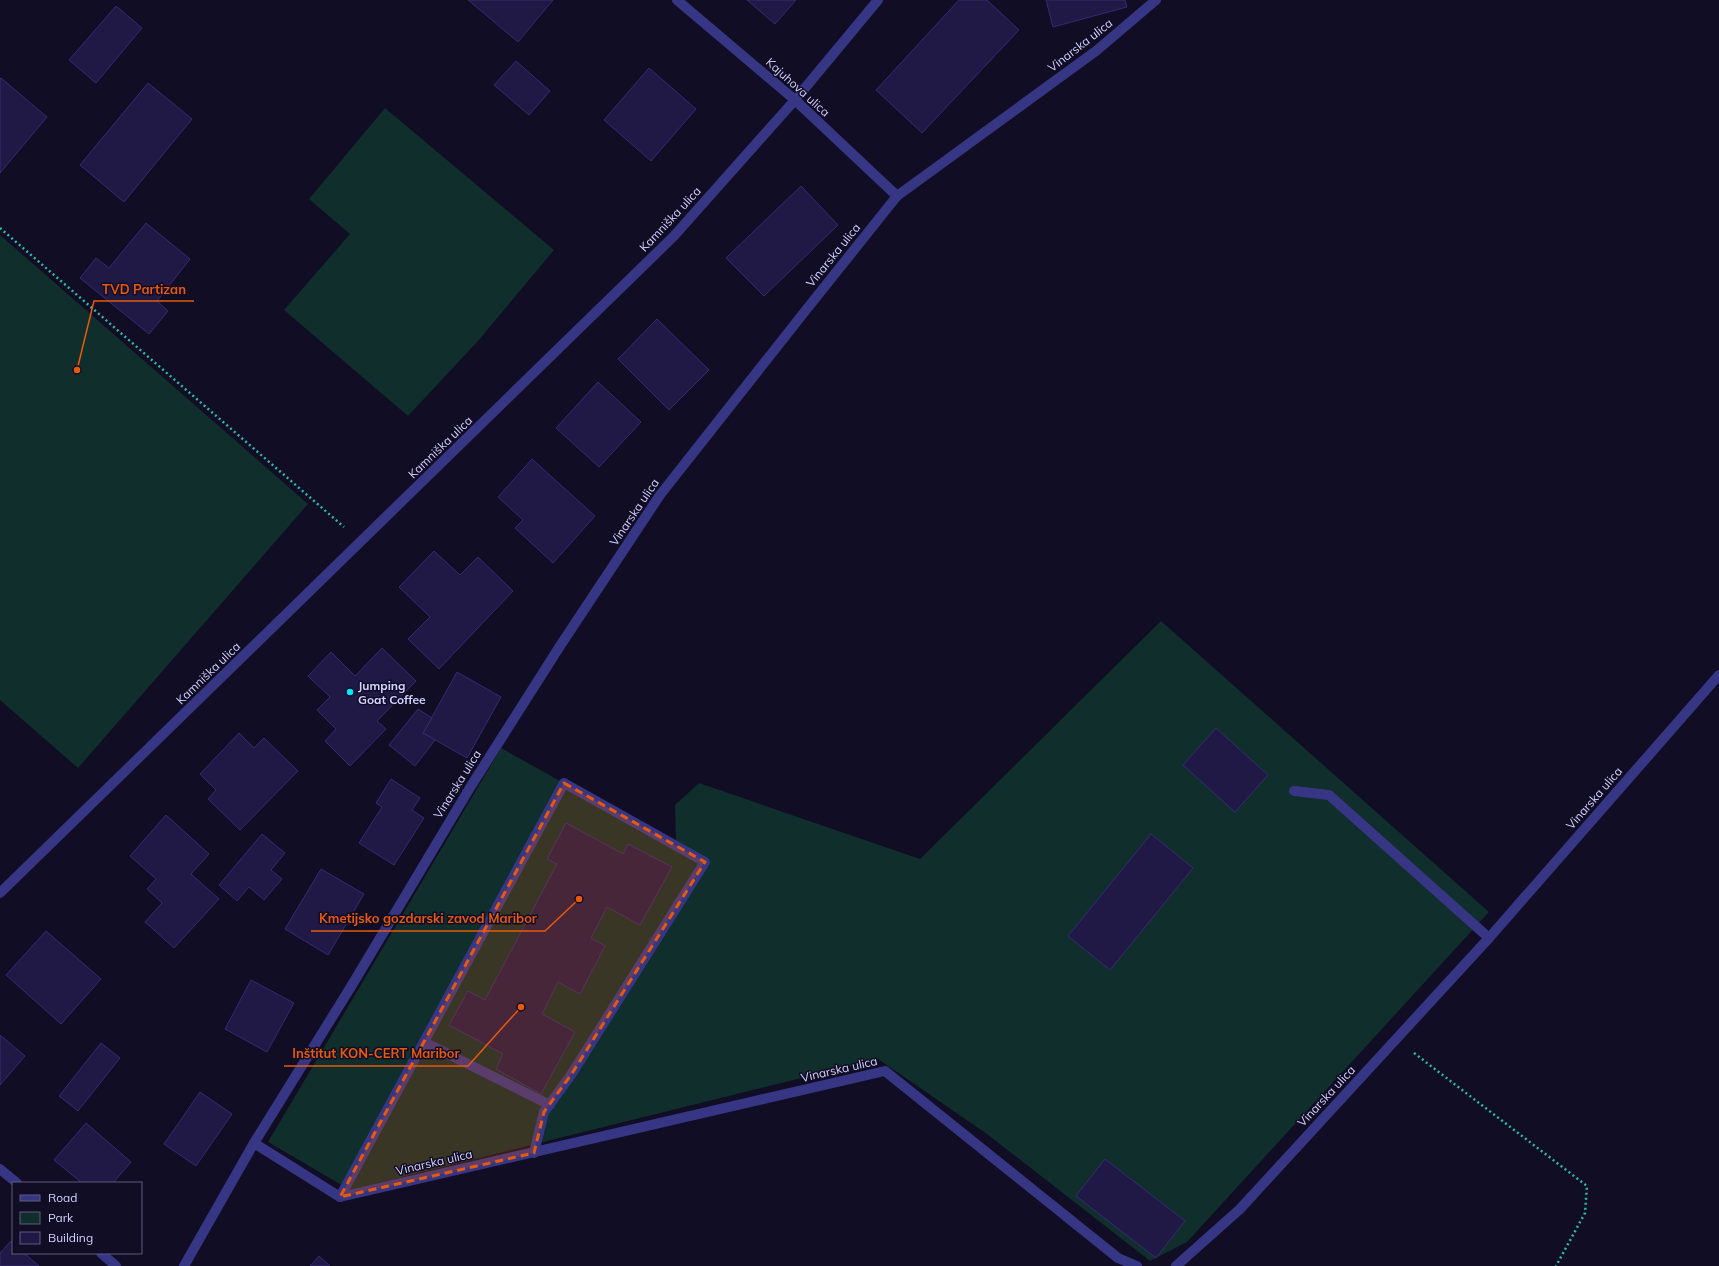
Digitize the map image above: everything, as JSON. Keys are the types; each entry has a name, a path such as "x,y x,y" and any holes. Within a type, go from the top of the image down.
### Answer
{"street":[{"name":"Kajuhova ulica","path":"677,0 795,100 897,196"},
{"name":"Kamniška ulica","path":"0,893 361,543 674,236 795,100 878,0"},
{"name":"Vinarska ulica","path":"184,1266 254,1143 352,985 471,786 560,646 660,495 897,196 1096,51 1156,0"},
{"name":"Vinarska ulica","path":"1176,1266 1240,1209 1489,938 1719,675"},
{"path":"254,1143 340,1197 564,782 704,862 571,1075 544,1112 534,1153"},
{"path":"1294,791 1329,795 1489,938"},
{"path":"424,1042 550,1105"},
{"name":"Vinarska ulica","path":"340,1197 885,1071 1118,1258 1137,1266"},
{"path":"0,1169 16,1182"},
{"path":"102,1254 116,1266"}],"path":[{"path":"0,228 124,337 320,505 361,543"},
{"path":"1396,1039 1588,1186 1585,1213 1556,1266"}],"highlighted area":[{"path":"564,783 705,862 571,1075 544,1112 534,1153 340,1197"}],"green space":[{"path":"385,108 554,250 478,341 408,416 284,310 350,234 309,199"},
{"path":"0,235 308,504 78,768 0,700"},
{"path":"1161,621 1489,912 1187,1242 1150,1261 987,1134 878,1059 350,1190 268,1142 501,748 676,846 675,805 699,783 920,859"}],"building":[{"path":"468,0 553,0 518,42"},
{"path":"747,0 796,0 775,24"},
{"path":"959,0 987,0 1019,30 922,133 876,90"},
{"path":"1046,0 1125,0 1127,7 1053,27"},
{"path":"116,6 142,28 96,83 69,60"},
{"path":"516,61 550,91 529,115 494,85"},
{"path":"649,68 696,109 651,161 604,120"},
{"path":"1,78 47,117 0,173 0,79"},
{"path":"148,83 192,119 124,202 80,165"},
{"path":"801,186 838,225 764,296 726,258"},
{"path":"146,223 190,259 157,301 168,311 149,334 80,278 96,258 109,268"},
{"path":"657,319 709,370 669,410 618,359"},
{"path":"598,382 641,422 599,467 556,428"},
{"path":"532,459 595,516 553,563 515,528 523,520 498,497"},
{"path":"434,551 460,575 478,557 513,591 439,669 408,639 430,617 399,587"},
{"path":"382,648 416,681 377,721 386,729 350,766 325,741 336,729 317,710 330,697 308,676 331,652 355,676"},
{"path":"457,672 501,697 467,758 423,733"},
{"path":"418,709 432,718 423,733 435,740 415,766 389,745"},
{"path":"1216,728 1268,775 1235,812 1183,765"},
{"path":"239,733 254,748 264,738 298,771 240,830 208,799 216,790 200,774"},
{"path":"391,779 420,798 412,810 424,818 394,865 359,843 382,807 376,803"},
{"path":"166,815 209,854 191,874 219,899 174,948 145,922 162,903 147,889 156,879 130,856"},
{"path":"566,823 623,854 628,844 672,867 640,925 607,907 591,938 605,946 580,994 558,982 542,1014 575,1032 541,1094 496,1069 503,1054 449,1025 468,991 485,1000 557,864 547,859"},
{"path":"262,834 285,853 271,870 282,879 264,900 249,887 237,901 219,885"},
{"path":"1151,834 1193,868 1110,970 1068,936"},
{"path":"321,869 364,894 328,955 285,929"},
{"path":"46,931 101,979 61,1024 6,975"},
{"path":"251,980 294,1003 267,1052 225,1029"},
{"path":"0,1035 25,1056 0,1085"},
{"path":"101,1043 120,1058 78,1111 59,1096"},
{"path":"200,1092 232,1114 196,1166 164,1144"},
{"path":"86,1123 131,1162 114,1182 81,1182 54,1160"},
{"path":"1105,1159 1185,1221 1156,1258 1076,1196"},
{"path":"11,1241 12,1254 25,1254 39,1266 0,1266 0,1253"},
{"path":"319,1256 330,1266 310,1266"}],"place":[{"name":"TVD Partizan","path":"77,370"},
{"name":"Jumping Goat Coffee","path":"350,692"},
{"name":"Kmetijsko gozdarski zavod Maribor","path":"579,899"},
{"name":"Inštitut KON-CERT Maribor","path":"521,1007"}]}
